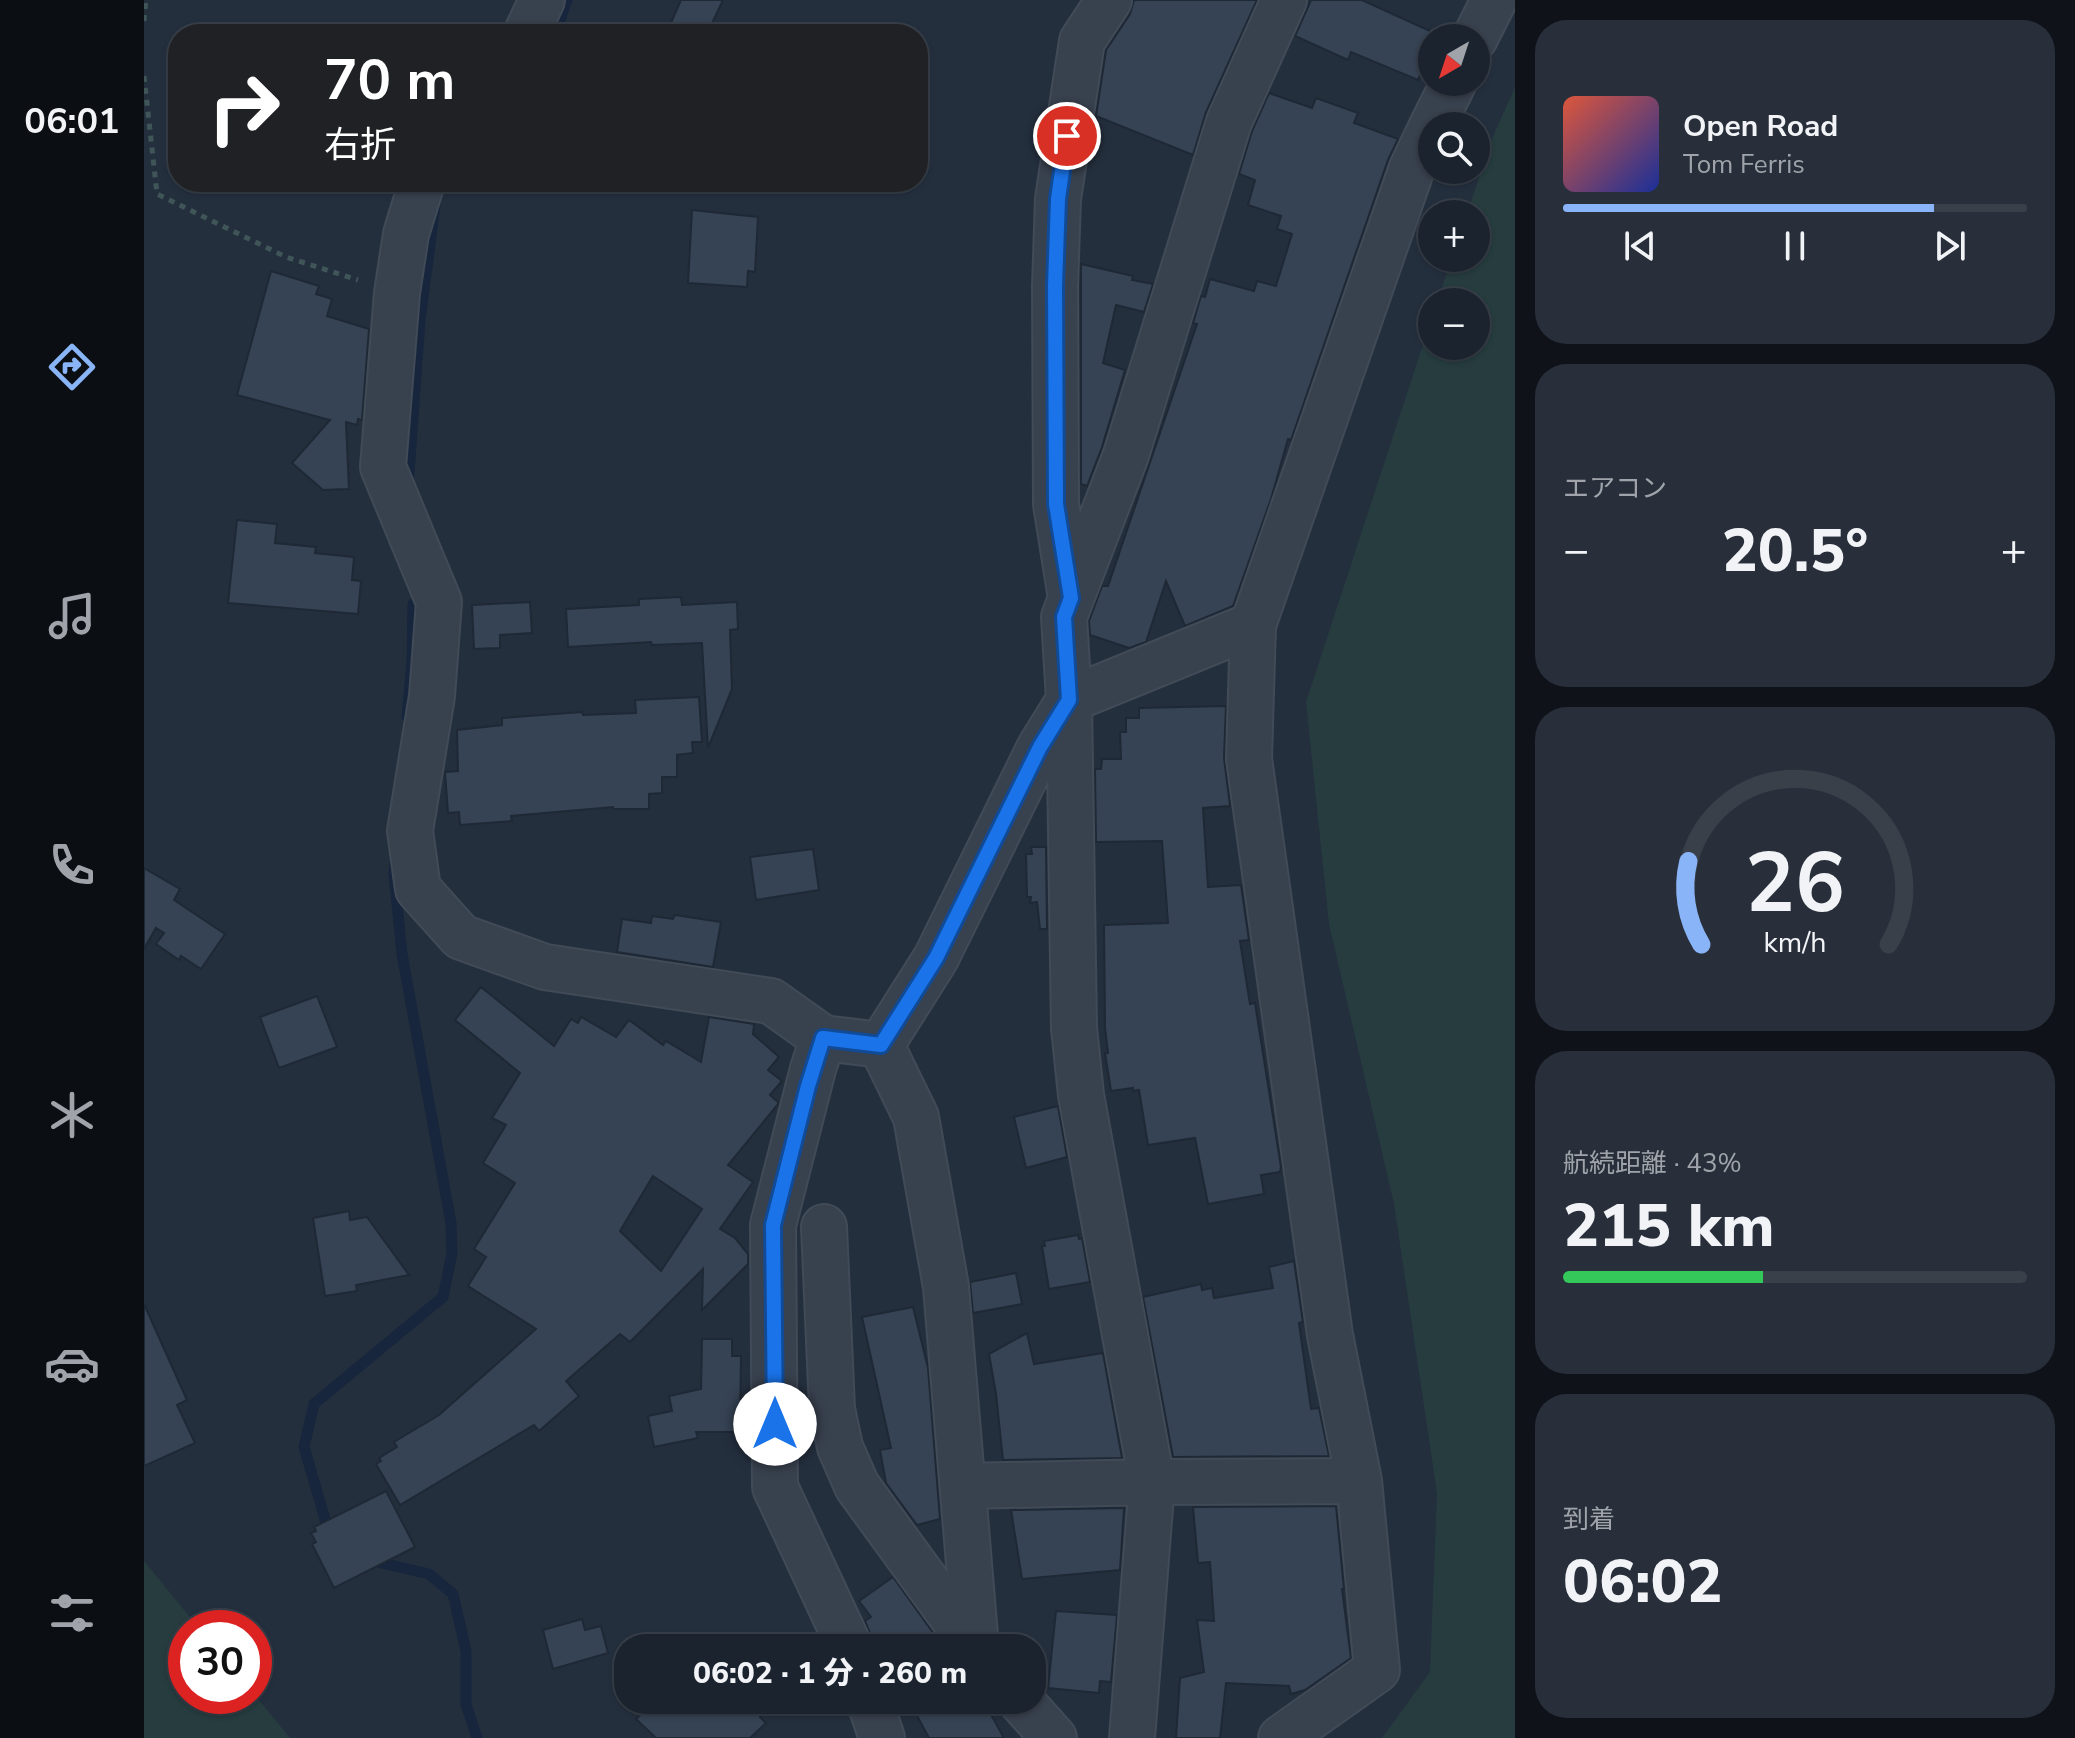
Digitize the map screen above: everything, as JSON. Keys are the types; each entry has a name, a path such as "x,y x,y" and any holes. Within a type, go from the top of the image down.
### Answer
{"street":[{"path":"531,24 542,0"},
{"path":"1071,598 1056,504 1055,286 1058,199 1082,41 1109,0"},
{"path":"1132,1738 1152,1482 1081,1095 1075,1041 1069,700 1064,617 1126,455 1229,122 1284,0"},
{"path":"1482,24 1494,0"},
{"path":"1281,1738 1377,1670 1359,1481 1330,1335 1249,759 1253,625 1418,155"},
{"path":"419,192 406,234 397,293 383,467 439,602 432,696 410,831 418,889 461,937 545,967 771,1001 823,1038 881,1045"},
{"path":"881,1045 936,958 1040,747 1069,700 1253,625"},
{"path":"823,1038 773,1225 775,1487 843,1634"},
{"path":"881,1045 916,1117 946,1287 975,1634"},
{"path":"824,1227 832,1409 840,1447 857,1486 966,1634"},
{"path":"964,1486 1359,1481"},
{"path":"874,1714 882,1738"},
{"path":"1033,1714 1054,1738"}],"path":[{"path":"144,21 146,0"},
{"path":"144,76 157,194 286,257 397,293"}],"green space":[{"path":"1515,87 1515,1738 1382,1738 1430,1672 1437,1493 1394,1204 1329,924 1306,702 1418,360 1490,360 1490,288 1442,288 1447,272 1490,272 1490,200 1472,200 1477,184 1490,184 1491,141"},
{"path":"144,1561 184,1610 168,1610 168,1714 270,1714 290,1738 144,1738"}],"building":[{"path":"681,0 723,0 712,24 670,24"},
{"path":"1134,0 1257,0 1206,112 1193,155 1096,116 1106,50 1130,14"},
{"path":"1311,0 1362,0 1418,26 1418,80 1351,52 1348,60 1295,36"},
{"path":"1269,93 1312,108 1316,98 1358,113 1354,123 1398,139 1291,440 1288,439 1271,499 1233,606 1185,626 1166,581 1146,642 1129,648 1090,635 1089,621 1102,586 1108,586 1197,324 1193,323 1201,296 1205,297 1210,279 1254,291 1257,281 1276,286 1292,234 1277,229 1281,216 1248,205 1255,180 1239,174 1252,131"},
{"path":"692,210 758,217 755,272 748,271 747,287 688,283"},
{"path":"1081,264 1153,284 1144,312 1116,305 1103,363 1125,370 1087,486 1081,484"},
{"path":"271,271 319,286 316,294 332,299 327,316 369,329 362,420 358,419 357,425 346,422 349,489 323,490 292,463 330,420 237,395"},
{"path":"237,520 277,524 275,543 316,547 315,553 354,557 352,580 361,581 358,614 228,603"},
{"path":"681,597 682,605 737,602 738,629 730,630 732,689 708,748 702,643 652,645 651,642 568,647 566,609 639,605 639,599"},
{"path":"530,602 532,633 500,635 500,648 474,649 472,605"},
{"path":"699,697 702,742 692,742 693,753 677,755 677,777 662,777 662,793 649,794 649,809 613,807 511,816 512,821 460,825 459,812 448,813 445,772 458,771 457,730 502,725 502,718 582,712 583,715 636,713 635,700"},
{"path":"1226,706 1224,758 1230,806 1203,808 1208,887 1241,885 1249,940 1240,941 1250,1004 1255,1003 1281,1167 1280,1172 1261,1175 1264,1194 1208,1204 1195,1138 1148,1145 1139,1090 1111,1091 1105,1053 1108,1053 1104,925 1168,923 1162,841 1096,842 1095,769 1101,769 1102,759 1121,759 1120,732 1126,732 1126,718 1139,718 1139,708"},
{"path":"1031,847 1046,847 1047,929 1040,929 1037,902 1030,903 1031,897 1027,897 1026,854 1032,854"},
{"path":"813,849 819,890 756,900 750,857"},
{"path":"144,868 180,889 174,900 225,934 201,969 181,956 179,960 156,944 164,933 156,928 144,949"},
{"path":"675,915 721,922 713,967 617,952 622,919 651,923 652,916 673,919"},
{"path":"481,987 554,1046 571,1019 578,1023 581,1017 616,1037 629,1020 663,1045 666,1041 701,1062 709,1017 754,1024 753,1034 779,1057 768,1070 782,1081 770,1095 779,1103 728,1165 753,1182 720,1229 735,1238 748,1254 748,1264 702,1310 703,1269 630,1342 620,1334 566,1381 579,1396 539,1431 534,1425 400,1505 376,1464 381,1461 379,1458 397,1447 394,1442 439,1415 536,1329 468,1286 486,1257 474,1249 515,1183 483,1163 506,1125 492,1118 520,1073 455,1020","holes":["653,1176 702,1209 661,1271 620,1231"]},
{"path":"317,996 337,1047 279,1068 260,1017"},
{"path":"1058,1106 1067,1157 1026,1168 1014,1117"},
{"path":"349,1211 350,1220 367,1217 409,1275 356,1285 357,1291 325,1296 313,1218"},
{"path":"1078,1235 1079,1239 1082,1238 1090,1282 1049,1289 1042,1246 1045,1246 1044,1241"},
{"path":"1294,1261 1311,1409 1319,1408 1329,1456 1173,1457 1143,1297 1201,1284 1202,1290 1212,1288 1214,1298 1273,1288 1269,1267"},
{"path":"1016,1273 1022,1304 973,1313 970,1282"},
{"path":"144,1304 187,1400 177,1405 195,1443 144,1466"},
{"path":"913,1307 928,1368 940,1519 917,1525 886,1483 880,1450 891,1448 862,1317"},
{"path":"1027,1333 1034,1364 1103,1353 1122,1458 1003,1460 989,1354"},
{"path":"702,1339 732,1339 732,1356 741,1356 740,1432 696,1432 698,1438 654,1447 648,1416 672,1411 669,1396 701,1389"},
{"path":"386,1491 415,1547 334,1588 312,1544 316,1542 311,1533 316,1531 314,1527"},
{"path":"1336,1506 1351,1658 1305,1690 1291,1694 1289,1686 1226,1683 1220,1738 1176,1738 1180,1678 1204,1672 1197,1620 1214,1621 1210,1562 1198,1563 1193,1507"},
{"path":"1124,1508 1120,1570 1022,1579 1011,1510"},
{"path":"893,1577 934,1634 870,1634 865,1621 871,1617 859,1601"},
{"path":"1056,1611 1117,1615 1111,1682 1100,1681 1099,1693 1048,1688"},
{"path":"582,1619 585,1630 601,1626 608,1653 553,1669 543,1630"},
{"path":"641,1714 763,1714 760,1717 766,1723 750,1738 656,1738 636,1719"},
{"path":"916,1714 991,1714 1004,1738 929,1738"}],"waterway":[{"path":"559,24 567,0"},
{"path":"408,487 420,321 435,206"},
{"path":"407,717 413,604"},
{"path":"329,1533 304,1447 314,1404 443,1297 452,1253 451,1223 402,954 395,862"},
{"path":"369,1560 429,1574 453,1594 466,1651 466,1704 477,1738"}],"route":[{"path":"775,1424 773,1225 823,1038 881,1045 936,958 1040,747 1069,700 1064,617 1071,598 1056,504 1055,286 1058,199 1067,136"}]}
